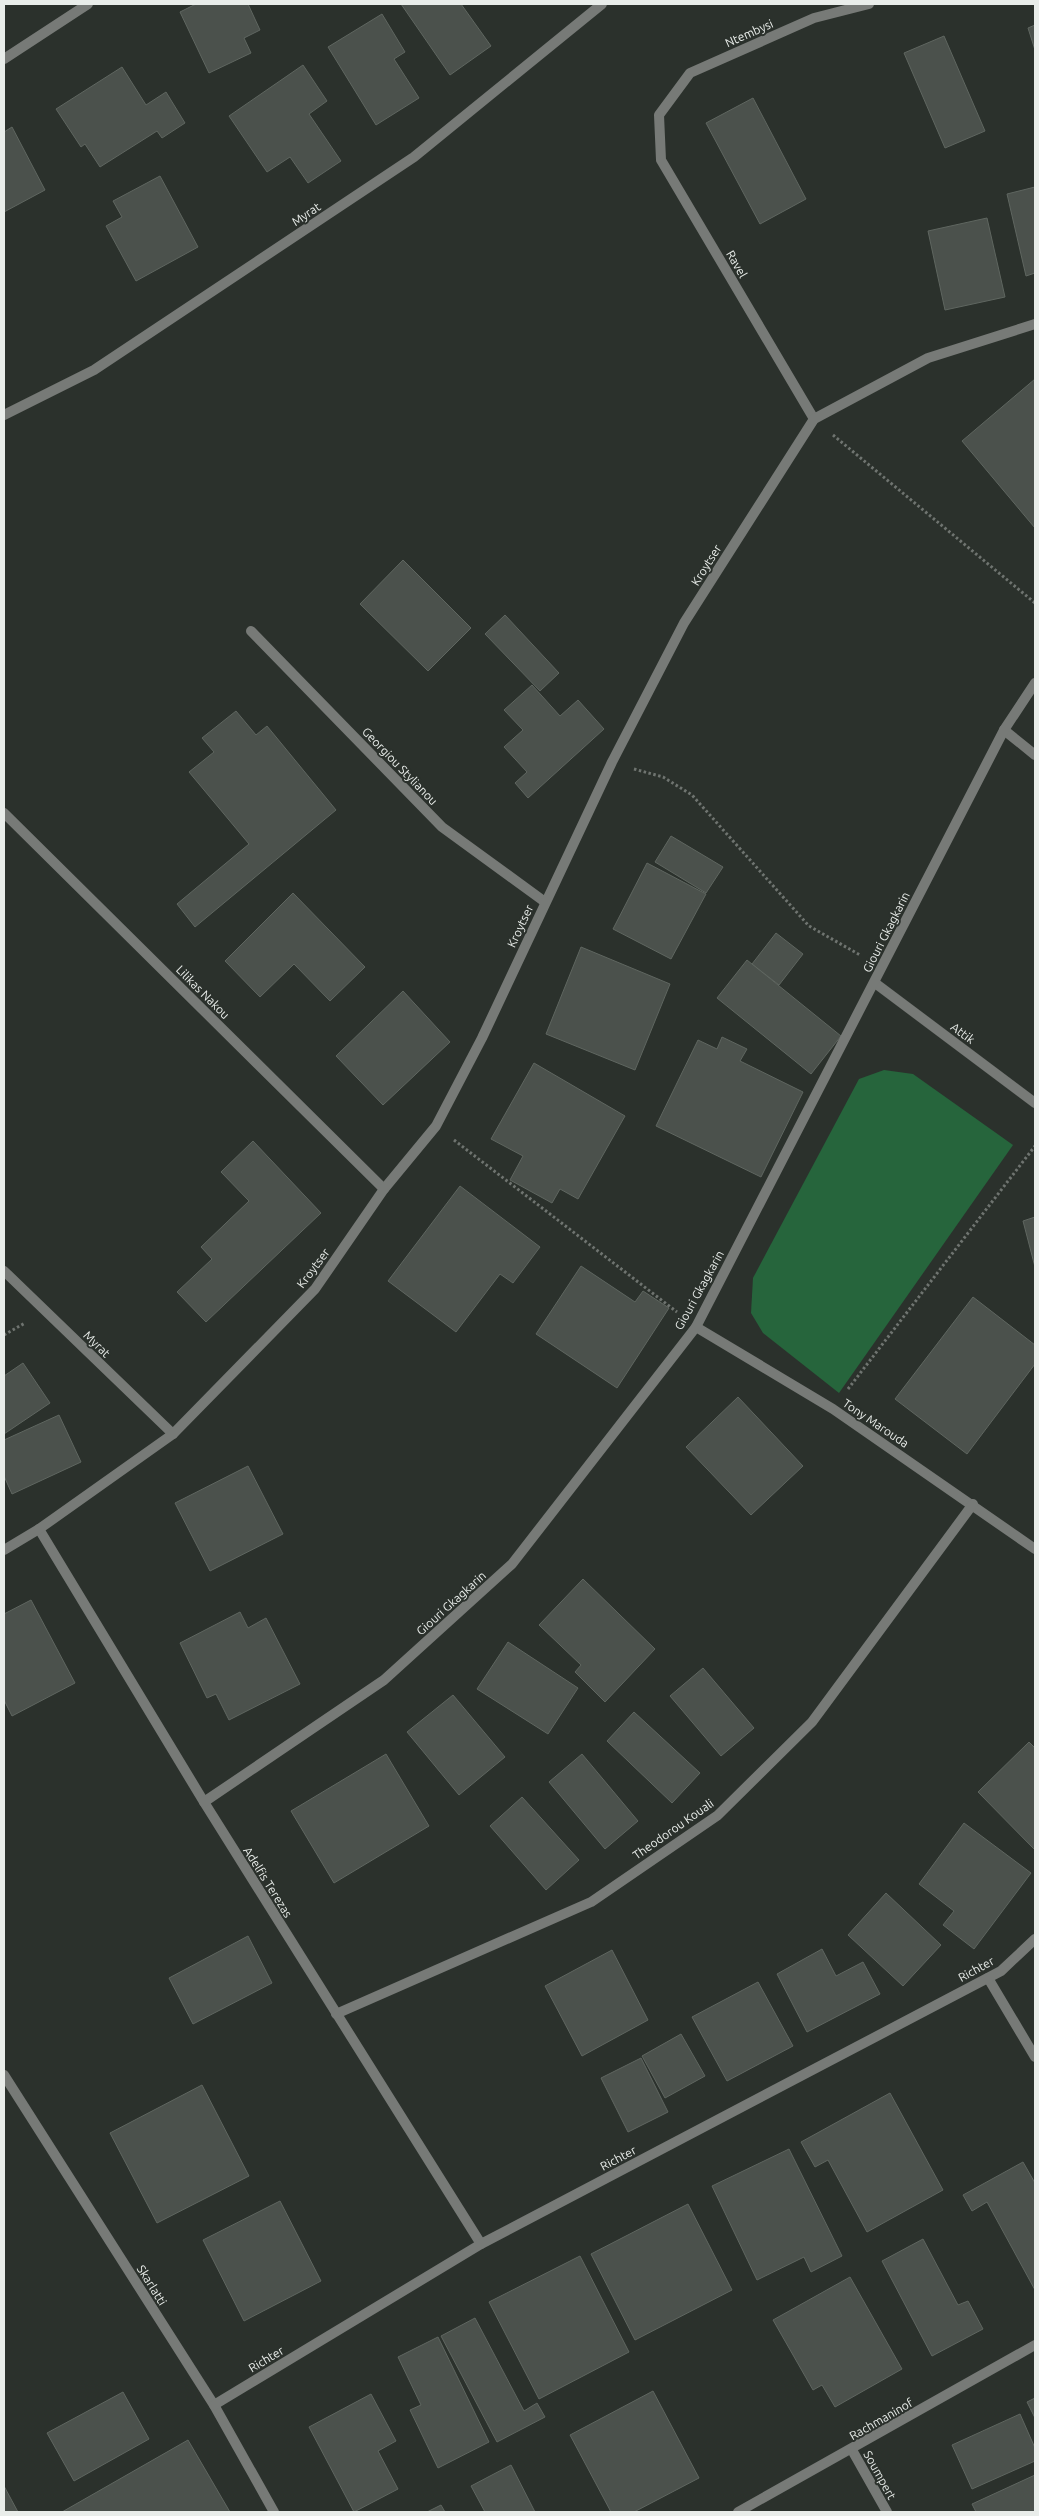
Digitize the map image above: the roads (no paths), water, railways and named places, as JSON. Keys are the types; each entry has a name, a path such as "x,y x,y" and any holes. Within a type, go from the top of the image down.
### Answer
{"street":[{"path":"4,59 88,4"},
{"name":"Myrat","path":"4,415 94,370 414,157 602,4"},
{"name":"Ntembysi","path":"659,115 690,73 814,18 869,4"},
{"name":"Ravel","path":"659,115 661,160 814,419"},
{"name":"Kroytser","path":"4,1550 39,1529 174,1434 315,1289 384,1189 436,1126 482,1038 612,762 684,623 814,419 928,358 1035,324"},
{"name":"Georgiou Stylianou","path":"251,632 442,827 545,902"},
{"name":"Giouri Gkagkarin","path":"204,1802 384,1680 512,1564 696,1327 1004,730 1035,683"},
{"path":"1004,730 1035,755"},
{"name":"Lilikas Nakou","path":"4,813 384,1189"},
{"name":"Attik","path":"875,983 1035,1103"},
{"name":"Myrat","path":"4,1271 174,1434"},
{"name":"Tony Marouda","path":"696,1327 833,1409 1035,1549"},
{"name":"Theodorou Kouali","path":"336,2014 591,1902 718,1815 812,1722 972,1504"},
{"name":"Adelfis Terezas","path":"39,1529 204,1802 481,2244"},
{"name":"Richter","path":"214,2405 481,2244 1001,1971 1035,1939"},
{"path":"988,1978 1035,2057"},
{"name":"Skarlatti","path":"4,2075 214,2405 274,2512"},
{"name":"Rachmaninof","path":"738,2512 852,2450 1035,2345"},
{"name":"Soumpert","path":"852,2450 887,2512"}]}
